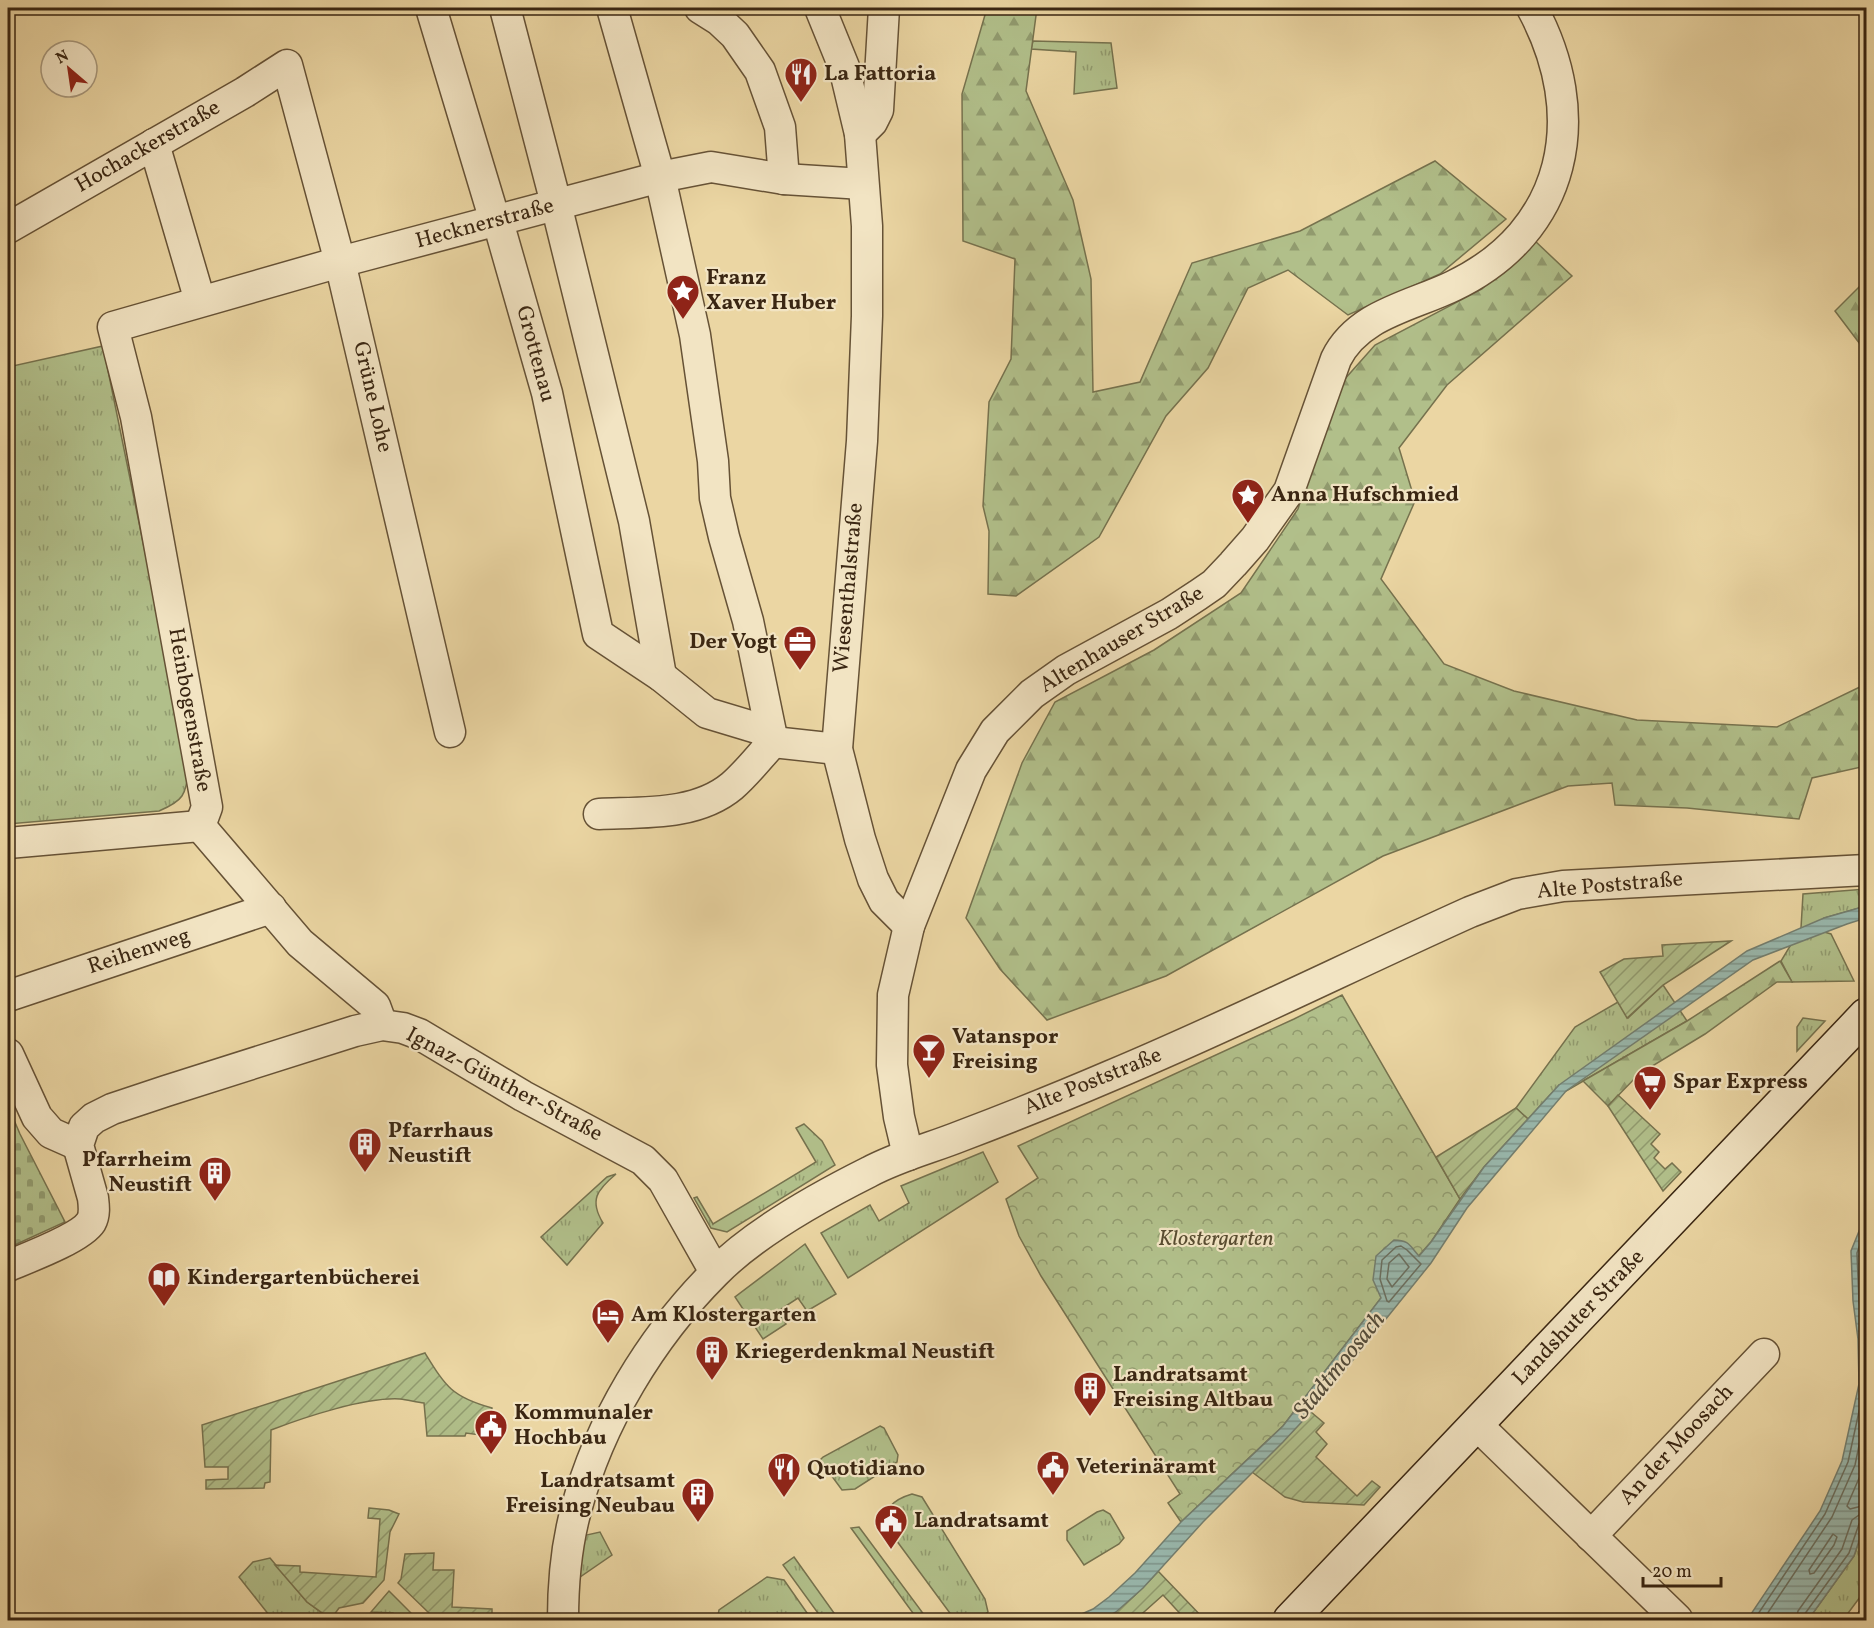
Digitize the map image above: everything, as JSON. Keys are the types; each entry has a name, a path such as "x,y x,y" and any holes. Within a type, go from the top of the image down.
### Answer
{"main road":[{"name":"Landshuter Straße","path":"1290,1620 1866,1015"}],"street":[{"name":"Grottenau","path":"430,8 495,221 501,232 547,393 598,634 661,676 707,713 760,729 773,742 837,749"},
{"path":"505,8 634,521 661,676"},
{"path":"599,814 675,810 708,801 732,786 773,742 748,621 715,498 713,461 695,335 660,177 612,8"},
{"path":"700,8 719,20 735,35 760,71 780,127 784,178"},
{"name":"Wiesenthalstraße","path":"820,8 844,67 860,134 867,226 863,418 837,749 860,839 873,879 884,902 909,926"},
{"path":"860,134 872,122 878,110 884,8"},
{"name":"Altenhauser Straße","path":"909,926 962,787 980,752 1000,725 1032,694 1066,670 1169,614 1214,584 1255,539 1289,491 1342,345 1361,327 1471,276 1492,262 1531,225 1553,186 1562,147 1561,104 1556,64 1532,8"},
{"name":"Hochackerstraße","path":"8,228 245,92 286,64"},
{"name":"Grüne Lohe","path":"286,64 340,262 450,732"},
{"path":"154,144 200,301"},
{"name":"Hecknerstraße","path":"113,327 340,262 660,177 711,167 784,178 863,184"},
{"name":"Heinbogenstraße","path":"113,327 138,427 207,807 200,826 300,943 375,1006 382,1025"},
{"path":"8,843 200,826"},
{"name":"Alte Poststraße","path":"563,1620 563,1586 576,1510 593,1457 626,1392 663,1334 716,1272 799,1211 871,1171 1188,1043 1470,912 1517,894 1563,886 1866,870"},
{"name":"Reihenweg","path":"8,996 271,908"},
{"path":"908,1155 899,1117 892,1065 893,995 909,926"},
{"name":"Ignaz-Günther-Straße","path":"78,1145 84,1126 112,1109 332,1038 382,1025 403,1028 424,1036 523,1096 643,1160 663,1180 716,1272"},
{"path":"8,1054 37,1117 51,1133 78,1145 94,1207 90,1222 78,1234 8,1266"},
{"name":"An der Moosach","path":"1592,1536 1764,1354"},
{"path":"1477,1425 1677,1619"}],"green space":[{"path":"987,8 1037,8 1026,91 1073,200 1091,279 1093,392 1140,382 1192,263 1300,231 1435,161 1506,219 1440,274 1348,315 1288,270 1248,288 1208,368 1166,416 1099,537 1016,596 988,594 989,531 983,506 989,402 1011,359 1015,259 963,241 962,94"},
{"path":"1033,41 1111,43 1117,88 1074,94 1076,52 1031,49"},
{"path":"1534,240 1572,276 1447,385 1399,448 1415,501 1381,579 1444,664 1514,691 1637,720 1777,727 1866,684 1866,766 1812,778 1799,819 1687,808 1615,805 1612,783 1568,786 1383,856 1166,976 1047,1020 1000,969 966,918 1022,763 1055,702 1154,650 1241,593 1298,509 1336,389 1375,345 1482,289"},
{"path":"1866,280 1866,352 1835,311"},
{"path":"103,346 189,768 185,791 179,800 159,811 8,824 8,367"},
{"path":"1866,889 1866,906 1824,918 1824,932 1831,934 1854,981 1792,982 1781,961 1801,928 1803,894"},
{"path":"1731,941 1663,985 1627,1018 1600,972 1624,959 1663,956 1662,945"},
{"path":"1780,961 1792,982 1777,982 1705,1034 1639,1074 1608,1106 1583,1081 1687,1021"},
{"path":"1663,985 1687,1021 1566,1091 1559,1085 1528,1119 1516,1108 1575,1027 1618,1002 1628,1018"},
{"name":"Klostergarten","path":"1342,995 1460,1199 1431,1242 1381,1298 1283,1426 1181,1522 1168,1503 1180,1494 1041,1276 1019,1236 1006,1199 1038,1178 1018,1146"},
{"path":"1803,1018 1825,1021 1797,1051 1797,1027"},
{"path":"1618,1095 1660,1134 1651,1144 1659,1152 1654,1158 1665,1169 1672,1163 1681,1172 1663,1191 1608,1106"},
{"path":"8,1106 65,1222 8,1248"},
{"path":"1516,1108 1528,1119 1484,1167 1460,1199 1436,1157"},
{"path":"804,1124 822,1141 835,1165 727,1232 711,1228 694,1198 697,1197 713,1224 816,1162 796,1128"},
{"path":"983,1152 998,1182 848,1278 821,1233 870,1205 879,1221 909,1203 901,1186"},
{"path":"616,1174 604,1185 597,1196 596,1208 603,1223 567,1265 541,1237 607,1177"},
{"path":"805,1244 836,1294 807,1311 798,1298 778,1311 786,1324 763,1339 735,1297"},
{"path":"425,1353 451,1389 468,1400 492,1408 488,1436 466,1433 465,1436 427,1436 424,1403 400,1399 370,1401 318,1414 271,1430 270,1482 265,1483 264,1488 206,1489 206,1480 228,1479 228,1467 205,1467 202,1425"},
{"path":"1311,1412 1324,1423 1316,1432 1327,1444 1316,1457 1357,1496 1372,1481 1380,1487 1364,1505 1303,1502 1285,1497 1252,1472"},
{"path":"880,1426 884,1428 898,1455 897,1462 855,1489 842,1490 820,1460"},
{"path":"912,1494 922,1497 985,1599 988,1612 976,1620 955,1620 888,1529 886,1516 890,1506"},
{"path":"369,1508 389,1510 399,1514 390,1532 384,1580 363,1603 339,1608 331,1619 307,1602 275,1565 300,1566 300,1572 376,1577 380,1519 368,1518"},
{"path":"1103,1510 1110,1514 1124,1538 1119,1544 1084,1565 1067,1540 1067,1531"},
{"path":"1866,1520 1866,1589 1843,1620 1808,1620 1854,1556"},
{"path":"859,1527 925,1616 923,1620 918,1620 851,1528"},
{"path":"600,1532 612,1555 580,1577 582,1536"},
{"path":"434,1553 433,1570 454,1570 452,1607 492,1609 492,1620 429,1620 429,1613 398,1583 401,1579 405,1554"},
{"path":"794,1557 839,1620 823,1620 783,1565"},
{"path":"270,1558 307,1602 331,1620 273,1620 239,1577 253,1562"},
{"path":"1158,1571 1205,1620 1186,1620 1163,1595 1135,1620 1101,1620 1131,1598"},
{"path":"767,1577 784,1580 812,1620 717,1620 719,1610"},
{"path":"389,1591 411,1613 411,1620 393,1620 393,1613 371,1612"}],"water":[{"name":"Stadtmoosach","path":"1866,906 1866,918 1753,960 1566,1091 1467,1208 1431,1263 1311,1412 1283,1442 1203,1522 1143,1588 1116,1612 1101,1620 1068,1620 1093,1609 1109,1597 1135,1573 1181,1522 1283,1426 1381,1298 1373,1280 1376,1256 1394,1240 1399,1240 1406,1242 1419,1256 1484,1167 1559,1085 1747,951 1824,918"},
{"path":"1866,1214 1866,1520 1854,1556 1808,1620 1747,1620 1820,1511 1842,1461 1859,1384 1851,1251"}],"railway":[{"path":"1855,1620 1866,1605"}],"place":[{"name":"La Fattoria","path":"801,103"},
{"name":"Franz Xaver Huber","path":"683,320"},
{"name":"Anna Hufschmied","path":"1248,524"},
{"name":"Der Vogt","path":"800,671"},
{"name":"Vatanspor Freising","path":"929,1079"},
{"name":"Spar Express","path":"1650,1111"},
{"name":"Pfarrhaus Neustift","path":"365,1173"},
{"name":"Pfarrheim Neustift","path":"215,1202"},
{"name":"Kindergartenbücherei","path":"164,1307"},
{"name":"Am Klostergarten","path":"608,1344"},
{"name":"Kriegerdenkmal Neustift","path":"712,1381"},
{"name":"Landratsamt Freising Altbau","path":"1090,1417"},
{"name":"Kommunaler Hochbau","path":"491,1455"},
{"name":"Veterinäramt","path":"1053,1496"},
{"name":"Quotidiano","path":"784,1498"},
{"name":"Landratsamt Freising Neubau","path":"698,1523"},
{"name":"Landratsamt","path":"891,1550"}]}
